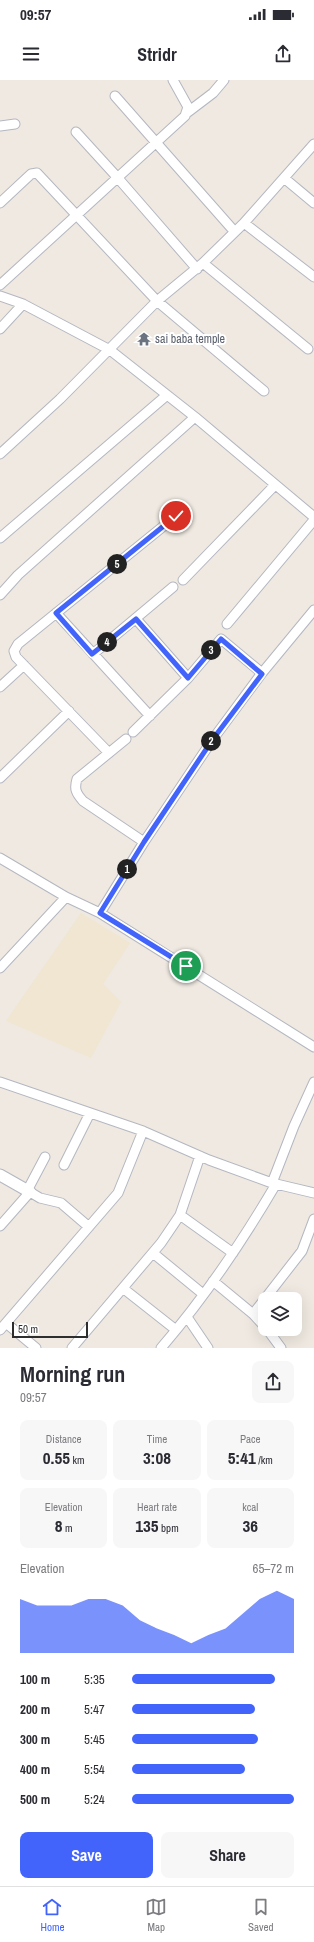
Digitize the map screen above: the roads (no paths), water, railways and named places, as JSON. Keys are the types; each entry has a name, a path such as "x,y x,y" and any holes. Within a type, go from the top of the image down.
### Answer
{"street":[{"path":"173,80 186,102 188,112"},
{"path":"0,285 188,112 213,93 224,80"},
{"path":"115,96 234,231"},
{"path":"0,126 15,124"},
{"path":"76,132 200,266 308,349"},
{"path":"0,454 60,399 157,301 200,266 234,231 244,223 314,144"},
{"path":"0,203 31,174 38,173 157,301 264,391"},
{"path":"284,178 314,203"},
{"path":"244,223 314,277"},
{"path":"0,296 23,304 110,350 194,417 314,518 227,624"},
{"path":"0,330 23,304"},
{"path":"0,538 167,395"},
{"path":"0,594 18,575 194,417"},
{"path":"184,580 275,485"},
{"path":"109,753 24,665 14,653 15,648 176,516"},
{"path":"92,654 173,587"},
{"path":"100,913 144,842 213,739 262,674 314,610"},
{"path":"56,613 150,716"},
{"path":"136,619 188,678"},
{"path":"133,732 188,678 221,639 262,674"},
{"path":"0,687 24,665"},
{"path":"0,778 68,711"},
{"path":"126,739 77,779 74,787 76,794 83,801 144,842"},
{"path":"0,858 66,897 100,913 314,1047"},
{"path":"0,968 66,897"},
{"path":"0,1082 143,1131 200,1156 274,1183 314,1193"},
{"path":"162,1348 187,1317 233,1253 274,1183 294,1126 314,1082"},
{"path":"64,1165 90,1113"},
{"path":"36,1348 3,1327 118,1193 143,1131"},
{"path":"72,1348 124,1289 153,1253 180,1215 200,1156"},
{"path":"0,1226 29,1192 45,1157"},
{"path":"0,1175 40,1198 61,1203 89,1227"},
{"path":"180,1215 233,1253"},
{"path":"253,1314 302,1251 314,1219"},
{"path":"153,1253 203,1294"},
{"path":"213,1281 258,1319"},
{"path":"124,1289 176,1330"},
{"path":"187,1317 208,1348"},
{"path":"272,1336 281,1348"}],"place":[{"name":"sai baba temple","path":"144,339"}]}
